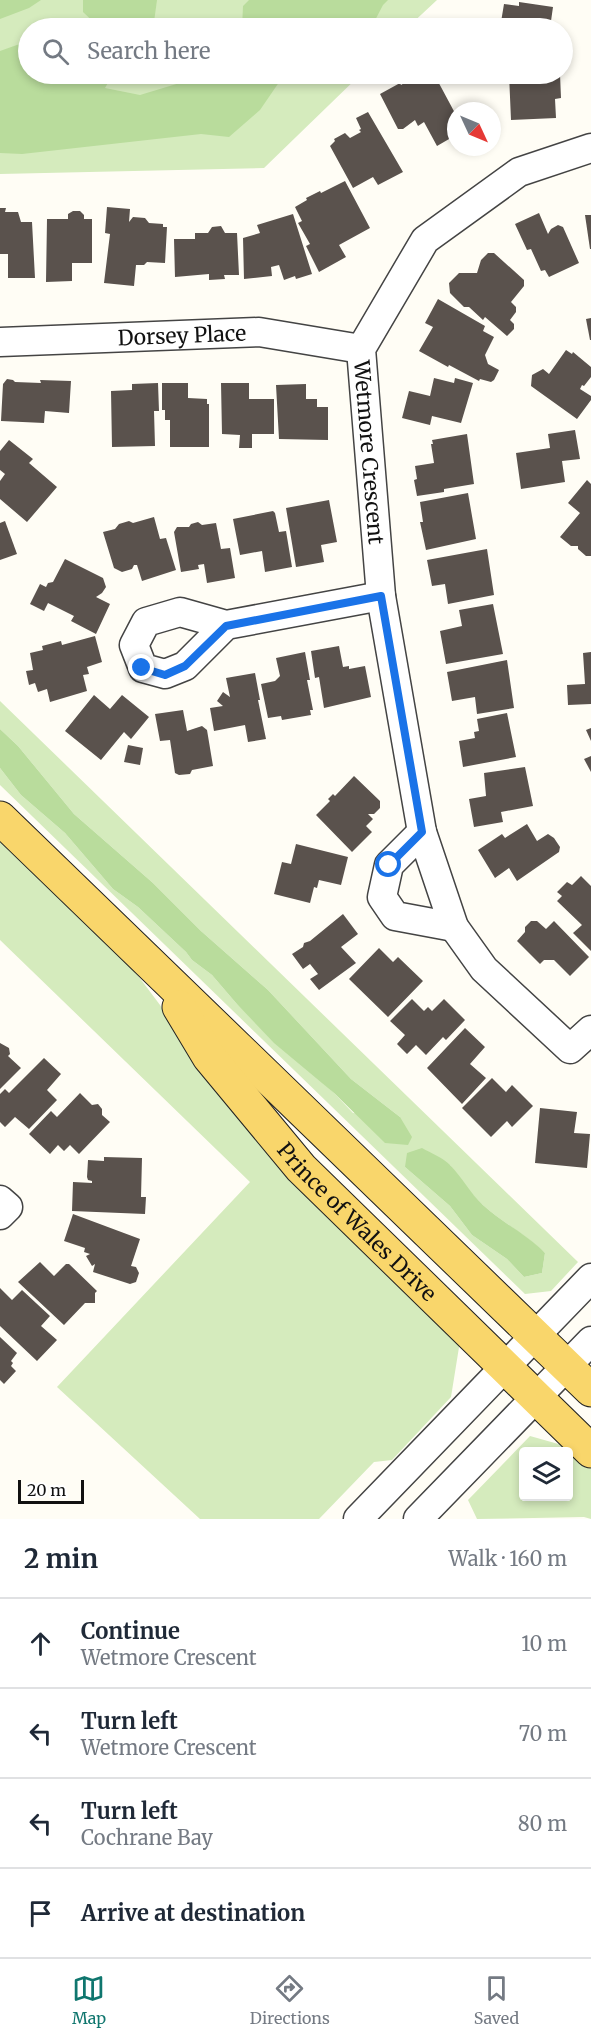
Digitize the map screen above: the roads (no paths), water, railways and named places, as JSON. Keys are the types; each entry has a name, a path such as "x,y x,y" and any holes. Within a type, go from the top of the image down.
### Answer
{"main road":[{"name":"Prince of Wales Drive","path":"0,818 591,1390"},
{"name":"Prince of Wales Drive","path":"155,967 209,1057 302,1168 591,1451"}],"street":[{"name":"Wetmore Crescent","path":"591,148 519,172 425,240 361,349 381,596 422,832 454,927 484,969 570,1049 591,1030"},
{"name":"Dorsey Place","path":"0,342 259,332 361,349"},
{"path":"226,626 381,596"},
{"path":"422,832 389,865 382,897 394,916 454,927"},
{"path":"0,1200 8,1207 0,1215"},
{"path":"358,1519 591,1278"},
{"path":"418,1519 591,1341"}]}
